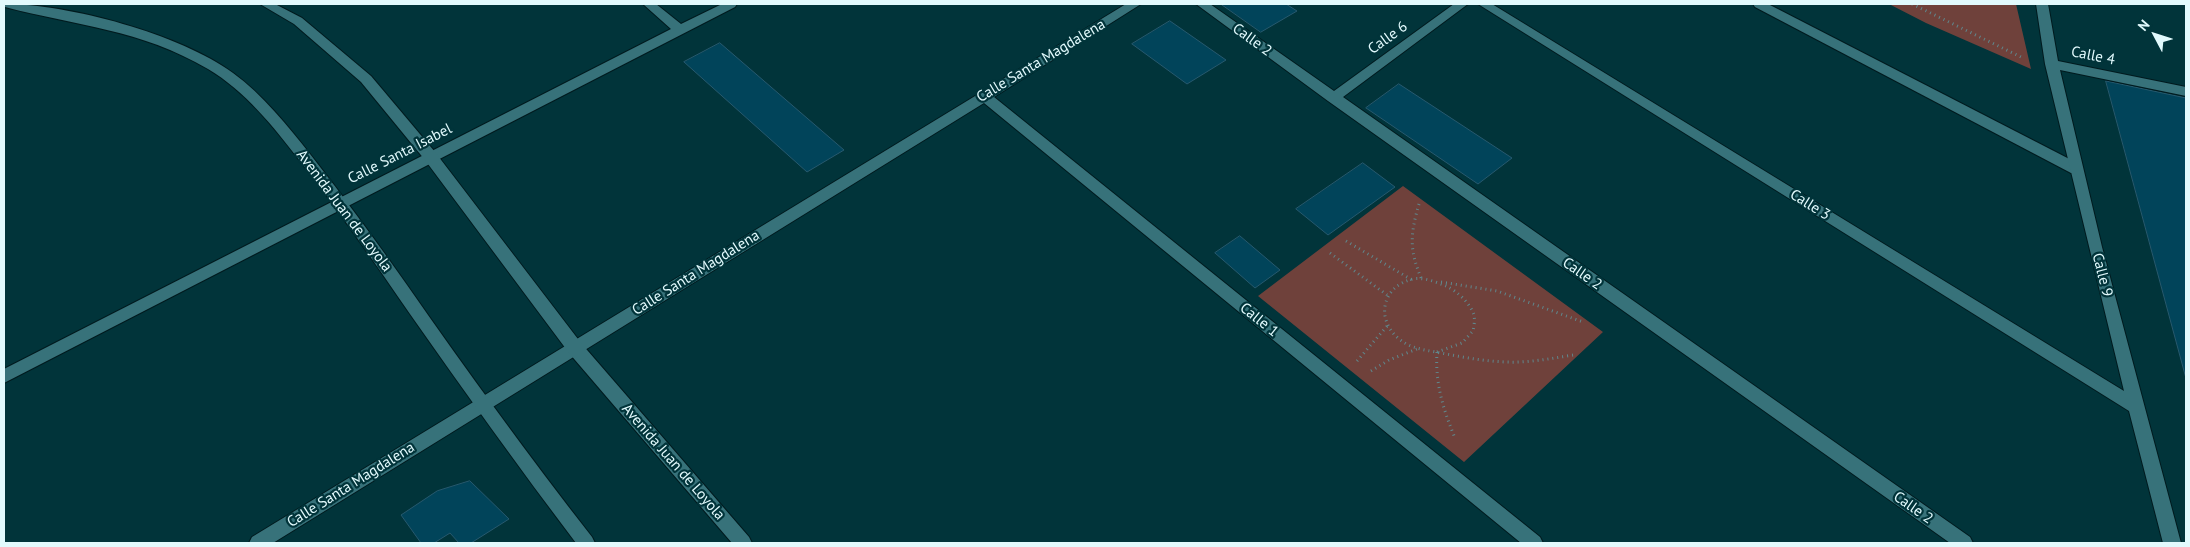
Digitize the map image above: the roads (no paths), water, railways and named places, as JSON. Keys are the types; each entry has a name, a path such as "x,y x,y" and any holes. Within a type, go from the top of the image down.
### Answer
{"street":[{"name":"Avenida Juan de Loyola","path":"9,4 131,30 179,48 214,66 240,85 268,111 341,202 481,405 586,543"},
{"name":"Avenida Juan de Loyola","path":"266,4 298,21 366,79 430,156 575,348 743,543"},
{"path":"650,4 680,30"},
{"name":"Calle Santa Isabel","path":"4,376 430,156 731,4"},
{"name":"Calle Santa Magdalena","path":"258,543 1135,4"},
{"name":"Calle 2","path":"1202,4 1964,543"},
{"name":"Calle 6","path":"1333,98 1462,4"},
{"name":"Calle 3","path":"1484,4 2135,406"},
{"path":"1759,4 2076,169"},
{"name":"Calle 9","path":"2042,4 2052,68 2076,169 2135,406 2172,543"},
{"name":"Calle 4","path":"2052,68 2186,91"},
{"name":"Calle 1","path":"984,96 1534,543"}]}
